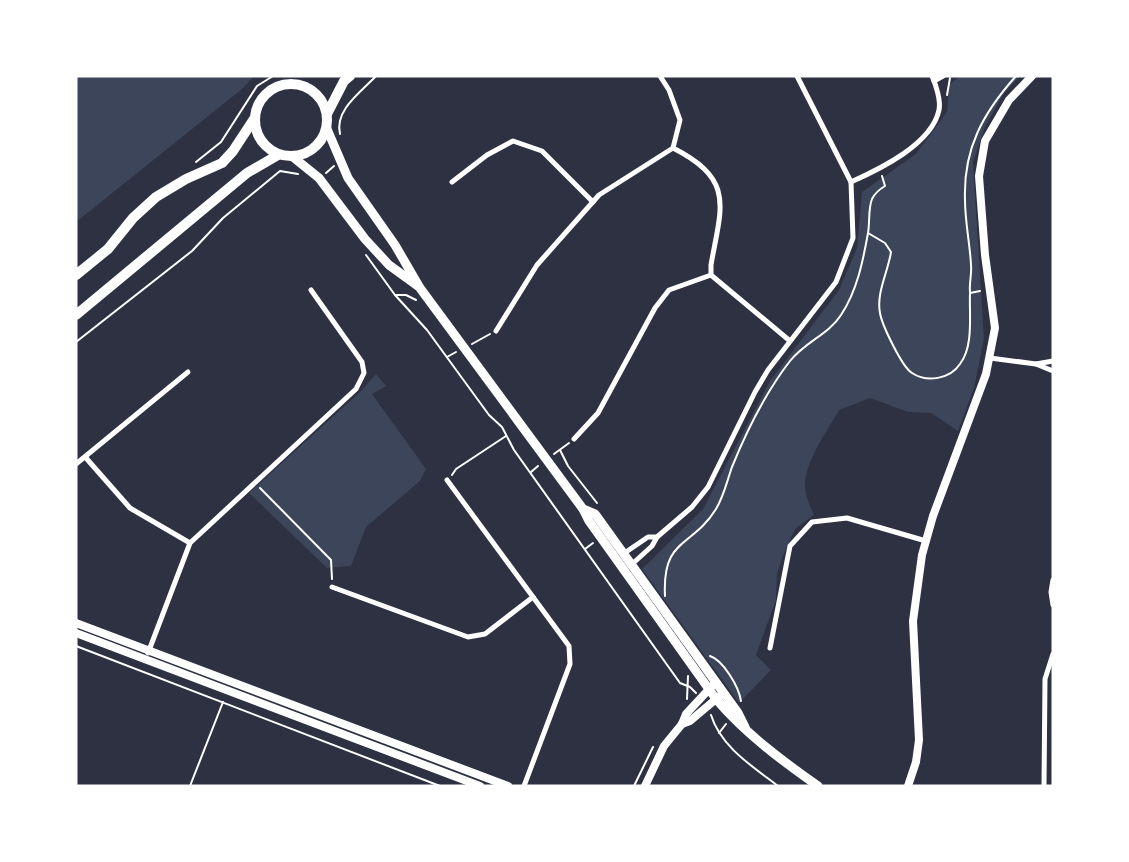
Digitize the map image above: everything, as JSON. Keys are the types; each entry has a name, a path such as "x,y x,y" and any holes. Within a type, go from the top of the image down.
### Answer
{"main road":[{"path":"296,83 306,76"},
{"path":"254,119 257,134 265,147 278,155 293,157 308,153 320,143 327,129 328,114 344,81 350,76"},
{"path":"76,275 108,249 133,218 156,197 222,163 254,119 258,104 268,92 281,84 296,83 311,89 322,100 328,114"},
{"path":"327,129 348,178 395,245 420,288 583,509 624,571 712,686"},
{"path":"76,315 247,173 278,155"},
{"path":"293,157 319,178 365,238 389,265 420,288"},
{"path":"583,509 595,514 632,564 733,720 773,754 818,786"}],"street":[{"path":"496,331 537,265 599,195 673,148 680,120 669,90 660,76"},
{"path":"624,571 692,507 708,487 755,392 768,370 836,282 853,238 851,182 797,76"},
{"path":"851,182 879,169 906,151 932,129 940,109 933,78 943,76"},
{"path":"908,786 916,762 919,740 913,621 926,541 933,516 986,374 995,328 984,255 979,176 985,141 1008,100 1032,76"},
{"path":"452,182 487,155 512,141 542,151 593,202"},
{"path":"673,148 695,159 714,179 722,204 710,266 711,275 790,341"},
{"path":"574,439 598,413 656,308 669,290 711,275"},
{"path":"146,658 190,543 356,389 364,373 362,362 311,290"},
{"path":"990,358 1036,364 1053,371"},
{"path":"1036,364 1053,361"},
{"path":"76,464 86,458 188,372"},
{"path":"86,458 130,508 190,543"},
{"path":"447,480 569,646 570,664 524,786"},
{"path":"770,648 790,546 812,522 846,518 926,541"},
{"path":"616,559 648,538 657,538"},
{"path":"1053,580 1051,592 1053,605"},
{"path":"332,587 468,637 485,634 533,596"},
{"path":"76,623 508,786"},
{"path":"76,633 480,786"},
{"path":"1044,786 1045,679 1053,654"},
{"path":"645,786 664,746 682,724 686,714 712,686"},
{"path":"682,724 690,721 719,696"}],"path":[{"path":"342,138 339,128 342,112 376,76"},
{"path":"319,178 340,161"},
{"path":"665,597 664,580 671,554 702,527 716,509 744,439 771,390 803,346 829,328 845,309 856,284 868,233 872,200 878,190 885,186 879,169"},
{"path":"76,342 192,250 223,218 280,171 297,173 304,178"},
{"path":"868,233 885,243 890,252 880,294 879,311 888,338 911,372 928,378 942,378 961,364 970,329 970,293 990,290"},
{"path":"362,251 395,295 427,330 489,415 502,427 506,436 680,683 690,687 700,698"},
{"path":"464,348 496,331"},
{"path":"447,480 456,469 506,436"},
{"path":"546,460 574,439"},
{"path":"255,482 331,560 332,587"},
{"path":"76,646 440,786"},
{"path":"705,651 711,655"},
{"path":"190,786 227,690"},
{"path":"708,706 716,730 730,747 778,786"}],"shaded area":[{"path":"76,76 254,76 242,89 76,222"},
{"path":"960,76 1020,76 1004,93 985,127 973,162 984,339 974,388 958,431 931,413 908,412 870,398 839,410 818,446 806,475 806,493 814,515 795,529 777,574 776,600 756,655 771,670 739,703 642,569 703,509 770,381 839,290 857,248 862,192 916,154 947,112 949,85"},
{"path":"376,374 386,386 372,394 426,469 420,481 366,527 351,566 327,568 249,493 361,391"}]}
